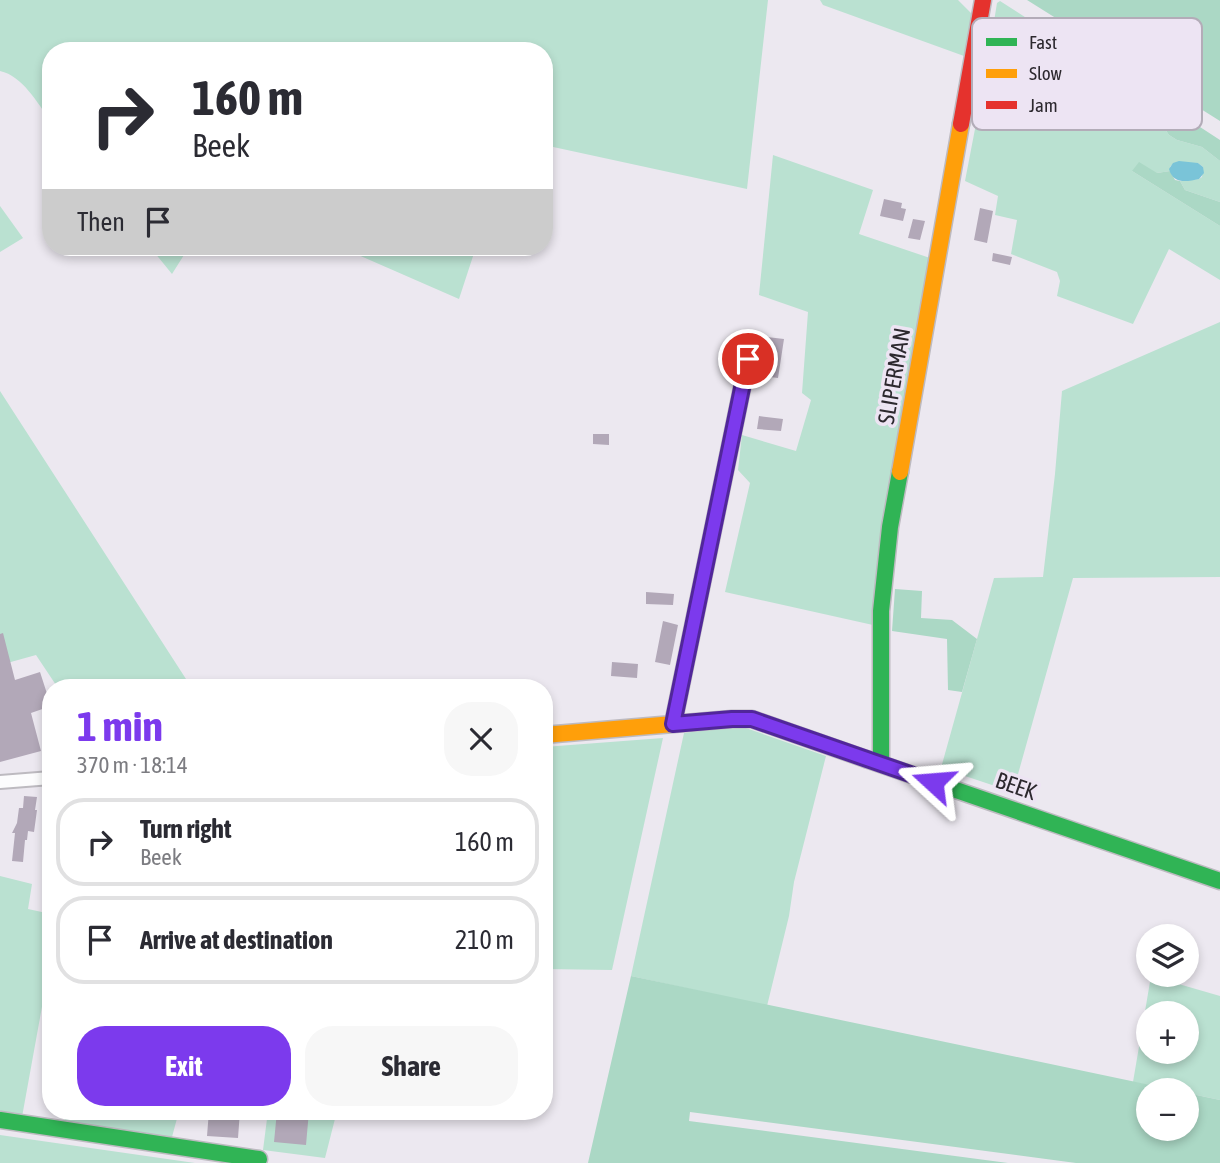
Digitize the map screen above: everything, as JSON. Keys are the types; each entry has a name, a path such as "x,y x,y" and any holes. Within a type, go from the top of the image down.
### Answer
{"street":[{"name":"SLIPERMAN","path":"980,18 983,0"},
{"name":"SLIPERMAN","path":"881,764 881,611 890,527 972,62"},
{"path":"673,724 748,359"},
{"name":"BEEK","path":"553,734 752,719 1220,881"},
{"path":"0,782 42,779"},
{"path":"0,1120 259,1159"}],"green space":[{"path":"0,0 768,0 747,189 553,147 553,42 42,42 42,109 23,84 0,71"},
{"path":"820,0 958,0 972,14 964,56 823,5"},
{"path":"1027,0 1220,0 1220,121 1202,110 1202,18 1056,18"},
{"path":"1000,1 1026,18 995,18 997,3"},
{"path":"1202,128 1220,140 1220,161 1202,147 1169,135 1166,130"},
{"path":"975,130 1166,130 1177,140 1202,147 1220,161 1220,202 1185,190 1180,181 1202,177 1203,167 1198,163 1174,163 1170,171 1157,173 1132,171 1220,226 1220,280 1169,249 1133,324 1057,296 1060,281 1057,272 1011,254 1017,220 995,215 998,196 965,181"},
{"path":"773,155 873,190 859,234 930,258 889,495 875,587 873,625 725,592 750,483 738,470 742,435 796,451 811,400 802,393 808,312 759,295"},
{"path":"1139,162 1157,173 1170,171 1185,190 1220,202 1220,226 1132,171"},
{"path":"0,206 23,238 0,252"},
{"path":"157,256 183,256 172,274"},
{"path":"361,256 473,256 459,299"},
{"path":"1220,322 1220,577 1073,578 1013,792 941,768 994,578 1043,577 1062,391"},
{"path":"0,391 186,679 52,679 36,655 0,665"},
{"path":"895,589 922,591 921,618 952,620 977,639 962,692 948,690 947,639 892,631"},
{"path":"740,726 826,756 794,882 789,916 767,1006 631,976 684,733"},
{"path":"663,738 612,970 553,969 553,746"},
{"path":"0,876 32,884 28,909 42,912 42,1007 22,1117 0,1114"},
{"path":"631,976 1136,1082 1136,1141 1199,1141 1199,1096 1220,1100 1220,1163 1076,1163 690,1112 689,1121 1008,1163 588,1163"},
{"path":"1149,987 1189,987 1220,996 1220,1100 1199,1096 1199,1078 1136,1078 1136,1083 1133,1082 1136,1064 1199,1064 1199,1001 1147,1001"},
{"path":"64,1120 177,1120 172,1137 64,1123"},
{"path":"267,1120 335,1120 325,1158 263,1150"},
{"path":"0,1135 195,1163 0,1163"}],"water":[{"path":"1173,163 1198,163 1203,167 1204,173 1199,179 1177,180 1169,169"}],"building":[{"path":"884,199 902,203 901,208 906,209 903,221 880,216"},
{"path":"980,208 993,211 987,243 974,240"},
{"path":"913,219 925,221 920,240 908,238"},
{"path":"993,253 1012,257 1010,265 992,261"},
{"path":"767,337 784,339 778,378 761,376"},
{"path":"759,416 783,419 781,431 757,429"},
{"path":"593,434 609,434 609,445 593,444"},
{"path":"646,592 674,594 673,605 646,604"},
{"path":"663,621 678,625 670,665 655,662"},
{"path":"3,633 15,680 40,672 42,679 42,709 31,713 41,751 0,762 0,634"},
{"path":"612,662 638,664 637,678 611,676"},
{"path":"24,796 37,797 34,832 28,831 23,862 12,861 15,833 12,833 17,823 19,808 23,808"},
{"path":"208,1120 239,1120 238,1138 207,1136"},
{"path":"276,1120 308,1120 306,1145 274,1142"}],"traffic: fast":[{"path":"881,763 881,611 890,527 900,472"},
{"path":"866,759 1220,881"},
{"path":"0,1120 259,1159"}],"traffic: slow":[{"path":"900,472 961,124"},
{"path":"673,724 748,359"},
{"path":"553,734 752,719 866,759"}],"traffic: jam":[{"path":"980,18 983,0"},
{"path":"961,124 972,62"}],"route":[{"path":"748,359 673,724 752,719 933,782"}]}
